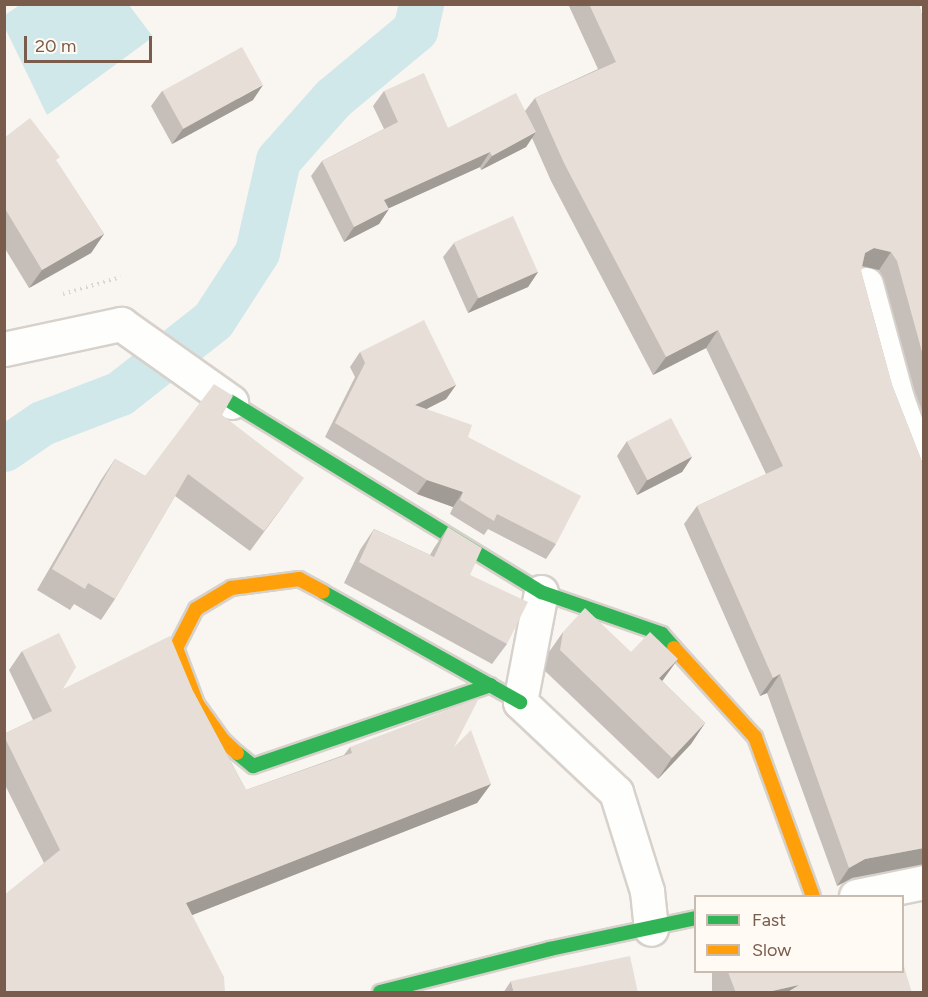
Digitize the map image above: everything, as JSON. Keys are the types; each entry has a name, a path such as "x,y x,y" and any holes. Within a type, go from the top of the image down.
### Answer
{"street":[{"path":"866,284 897,398 924,473"},
{"path":"4,349 121,324 231,402 541,592 662,634 755,737 812,895"},
{"path":"491,685 253,766 223,740 197,704 176,648 196,609 231,588 299,579 491,685 520,702 616,792 647,891 651,929"},
{"path":"520,702 541,592"},
{"path":"865,895 924,882"},
{"path":"380,993 418,987 694,918"}],"water":[{"path":"21,4 129,5 153,37 47,115 5,28 5,15"}],"building":[{"path":"589,4 919,4 924,24 924,359 897,261 891,252 874,248 865,253 861,271 892,385 924,467 924,848 865,859 849,868 780,674 773,678 697,506 783,466 718,330 666,357 564,163 535,98 616,62"},
{"path":"242,47 263,85 183,129 162,91"},
{"path":"424,73 448,128 516,93 536,132 492,156 490,152 384,200 389,209 354,227 322,161 398,122 384,91"},
{"path":"30,118 60,157 56,160 104,234 42,270 4,207 4,138"},
{"path":"513,216 538,272 478,298 454,242"},
{"path":"424,320 456,385 415,405 472,425 468,437 581,496 556,544 497,514 494,521 460,500 463,492 427,480 335,423 365,363 360,352"},
{"path":"214,384 233,396 222,415 304,478 264,531 188,474 115,599 88,583 85,589 52,569 115,459 145,476"},
{"path":"671,418 692,457 648,480 627,441"},
{"path":"448,527 482,548 470,575 528,602 507,644 359,562 374,529 434,557"},
{"path":"585,608 631,652 650,632 678,659 659,678 705,723 672,758 560,650 563,632"},
{"path":"59,633 76,667 63,689 170,636 193,691 246,790 352,753 350,747 479,698 454,747 471,730 491,784 186,903 224,977 225,993 4,993 4,895 60,850 4,734 52,711 22,651"},
{"path":"630,956 638,993 514,993 511,981"},
{"path":"904,966 912,993 786,993 799,985 763,993 736,993 728,973 904,973"}],"waterway":[{"path":"4,449 42,423 120,393 213,320 257,252 278,160 333,98 415,30 421,4"}],"traffic: fast":[{"path":"231,402 541,592 662,634 674,648"},
{"path":"323,592 520,702"},
{"path":"237,753 253,766 491,685"},
{"path":"380,992 550,949 694,918"}],"traffic: slow":[{"path":"237,753 223,740 197,704 176,648 196,609 231,588 299,579 323,592"},
{"path":"674,648 755,737 813,895"}]}
